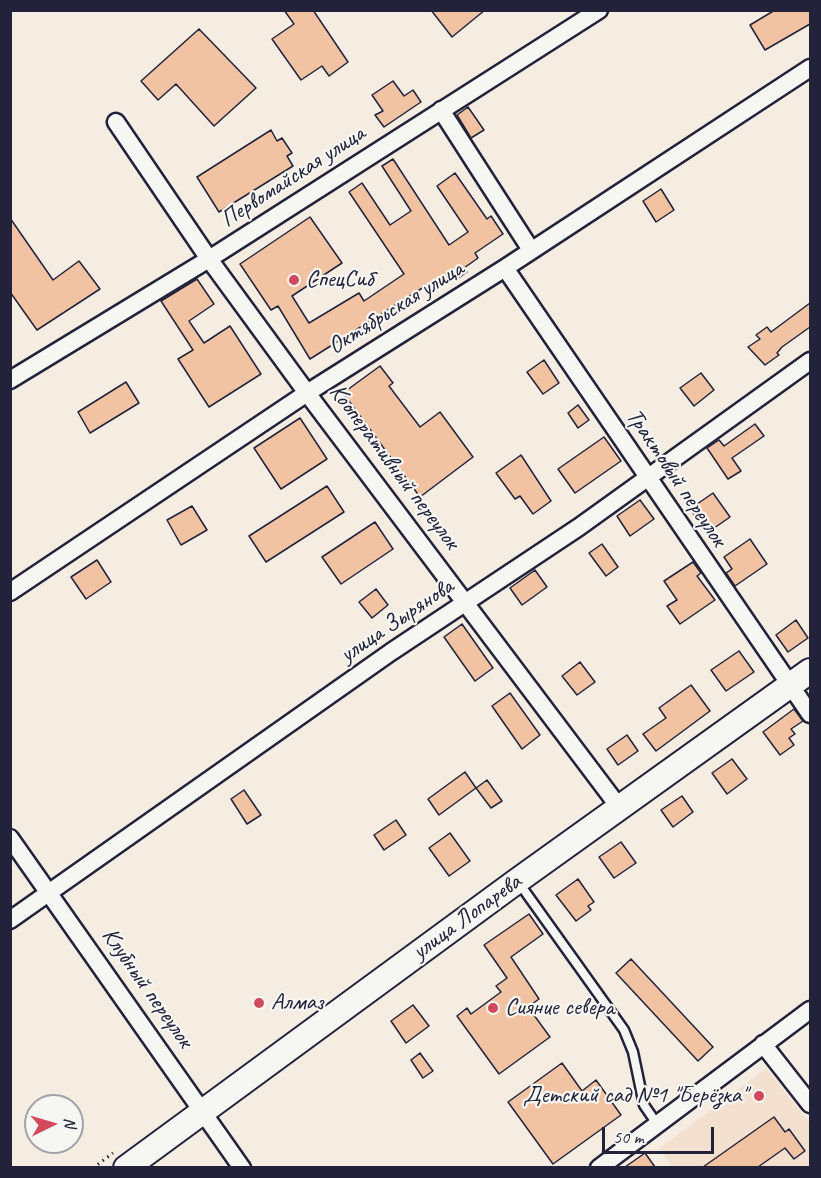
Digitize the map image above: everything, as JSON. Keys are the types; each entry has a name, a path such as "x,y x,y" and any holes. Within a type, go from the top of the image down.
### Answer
{"main road":[{"name":"улица Лопарева","path":"126,1167 619,807 810,671"}],"street":[{"name":"Первомайская улица","path":"10,380 209,259 596,11"},
{"name":"Октябрьская улица","path":"10,592 307,393 505,268 810,68"},
{"path":"441,110 531,250"},
{"name":"Кооперативный переулок","path":"116,122 209,259 307,393 467,602 619,807"},
{"name":"Трактовый переулок","path":"505,268 810,714"},
{"name":"улица Зырянова","path":"10,920 467,602 579,527 810,361"},
{"name":"Клубный переулок","path":"10,838 242,1167"},
{"path":"599,1167 810,1010"},
{"path":"763,1044 810,1104"}],"lane":[{"path":"517,881 624,1030 633,1052 644,1105 657,1124"}],"shaded area":[{"name":"Детский сад №1 \"Берёзка\"","path":"766,1068 810,1123 810,1167 672,1167 659,1149"}],"building":[{"path":"284,10 313,10 348,62 329,76 322,66 301,80 272,39 294,24"},
{"path":"431,10 485,10 452,37"},
{"path":"775,10 810,10 810,24 765,50 750,25"},
{"path":"199,29 256,88 214,126 176,84 158,100 141,81"},
{"path":"393,81 404,96 413,90 421,102 384,127 375,115 383,111 372,95"},
{"path":"468,107 484,130 471,138 457,115"},
{"path":"271,130 277,141 282,138 292,153 287,156 293,166 219,212 197,177"},
{"path":"393,159 449,245 468,232 437,186 455,173 487,219 491,216 503,234 475,253 478,258 464,268 467,272 457,279 455,277 429,294 424,287 310,359 278,306 271,310 240,264 310,217 342,263 292,296 309,323 359,293 364,301 404,274 349,192 362,183 390,225 411,211 382,166"},
{"path":"661,189 674,210 656,222 643,201"},
{"path":"10,218 53,280 79,261 100,289 37,330 10,292"},
{"path":"197,279 214,304 189,321 204,343 230,326 261,374 209,407 178,359 193,350 161,301"},
{"path":"810,303 810,327 782,347 777,353 779,355 765,365 748,347 760,339 756,335 767,327 771,332"},
{"path":"544,360 559,383 543,394 527,372"},
{"path":"380,366 393,383 389,386 420,427 440,412 473,457 420,497 343,393"},
{"path":"701,373 714,390 694,406 680,388"},
{"path":"126,382 139,403 90,433 78,412"},
{"path":"578,405 589,420 578,428 568,413"},
{"path":"300,418 327,459 281,489 254,448"},
{"path":"755,424 764,436 732,458 741,471 728,479 707,448 719,440 724,446"},
{"path":"604,437 621,461 575,493 558,469"},
{"path":"521,455 551,501 533,514 520,496 515,499 496,473"},
{"path":"327,486 344,512 266,562 249,536"},
{"path":"713,493 730,517 707,533 690,509"},
{"path":"640,500 654,519 630,536 617,516"},
{"path":"192,506 207,530 181,545 167,520"},
{"path":"375,522 393,549 341,584 322,557"},
{"path":"750,539 767,564 735,586 726,573 732,569 724,557"},
{"path":"602,544 618,567 606,576 589,553"},
{"path":"97,560 111,582 86,599 71,577"},
{"path":"693,562 701,573 697,576 715,600 680,624 667,606 677,600 664,581"},
{"path":"535,570 547,587 522,605 510,588"},
{"path":"376,589 388,605 372,618 359,602"},
{"path":"796,620 808,638 788,652 776,635"},
{"path":"462,624 493,668 475,681 444,637"},
{"path":"739,651 754,672 726,691 711,670"},
{"path":"580,662 595,682 577,695 562,676"},
{"path":"691,685 710,711 656,751 643,734 666,718 659,708"},
{"path":"510,693 540,735 522,749 492,706"},
{"path":"794,709 803,721 791,729 795,734 789,738 794,745 780,755 763,732"},
{"path":"627,735 638,751 618,765 607,749"},
{"path":"732,759 747,779 727,794 712,773"},
{"path":"465,772 476,788 439,815 428,799"},
{"path":"487,780 502,801 491,808 476,788"},
{"path":"244,790 261,815 247,824 231,799"},
{"path":"682,796 693,812 673,827 661,810"},
{"path":"396,820 406,835 384,850 374,835"},
{"path":"450,833 470,861 449,876 429,848"},
{"path":"621,842 636,863 614,878 599,857"},
{"path":"578,879 594,902 588,906 591,910 576,921 556,895"},
{"path":"529,914 543,934 511,957 539,999 528,1007 550,1037 499,1074 457,1016 467,1008 471,1014 501,992 496,986 507,978 484,945"},
{"path":"631,959 713,1047 698,1061 616,973"},
{"path":"413,1005 429,1026 406,1043 391,1021"},
{"path":"420,1053 433,1071 423,1078 411,1060"},
{"path":"562,1063 582,1091 596,1080 621,1115 553,1164 508,1102"},
{"path":"774,1117 785,1132 789,1129 805,1151 794,1159 785,1148 758,1167 703,1167"},
{"path":"645,1153 655,1167 625,1167"}],"place":[{"name":"СпецСиб","path":"294,280"},
{"name":"Алмаз","path":"259,1003"},
{"name":"Сияние севера","path":"493,1008"},
{"name":"Детский сад №1 \"Берёзка\"","path":"759,1096"}]}
